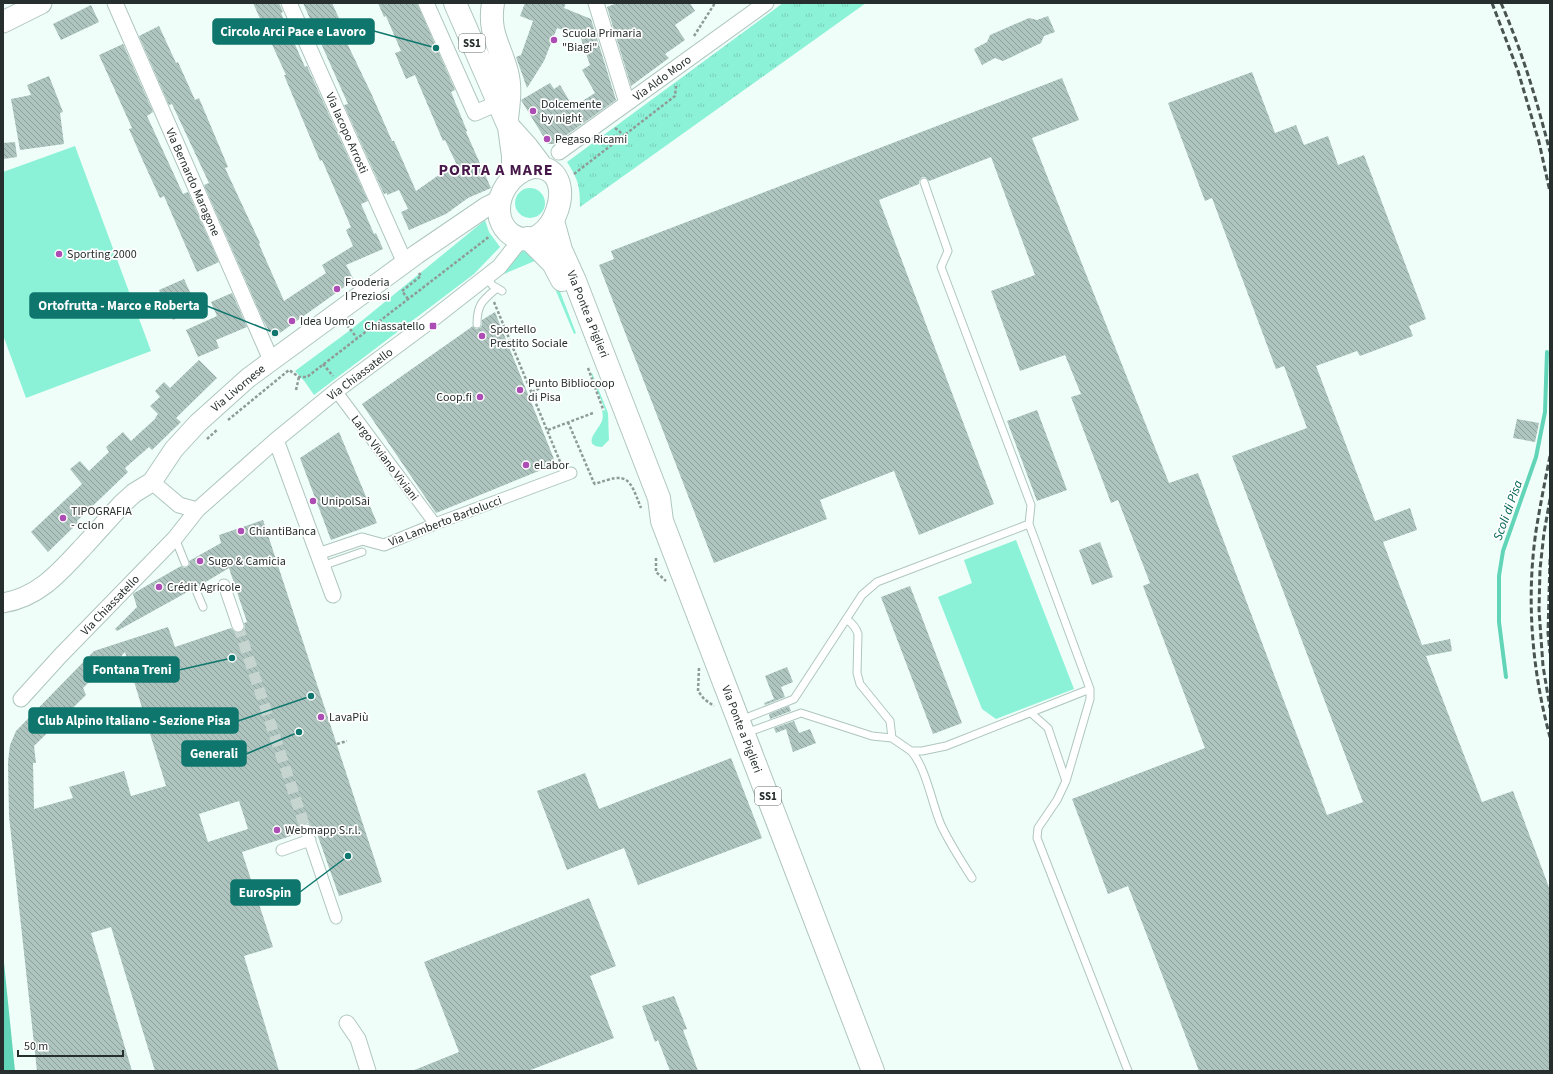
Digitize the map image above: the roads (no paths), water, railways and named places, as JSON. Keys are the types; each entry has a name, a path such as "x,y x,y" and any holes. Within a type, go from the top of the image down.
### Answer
{"main road":[{"path":"3,22 41,3"},
{"name":"SS1","path":"455,3 505,117 513,156 513,178"},
{"path":"493,3 491,17 492,31 508,80 509,106 505,117"},
{"name":"SS1","path":"505,117 542,168 555,176 560,189 559,205 553,221 543,232 535,237 525,238"},
{"path":"525,238 512,235 505,228 500,217 500,200 503,190 513,178 530,168 542,168"},
{"name":"Via Ponte a Piglieri","path":"553,221 560,250 578,289 659,498 662,521"},
{"name":"Via Ponte a Piglieri","path":"525,238 553,263 559,272 637,473 651,504 662,521 873,1071"}],"street":[{"name":"Via Bernardo Maragone","path":"115,3 272,360"},
{"name":"Via Iacopo Arrosti","path":"289,3 411,267"},
{"path":"426,3 475,113 505,117"},
{"path":"596,3 627,103"},
{"name":"Via Aldo Moro","path":"558,152 766,3"},
{"name":"Via Livornese","path":"3,603 29,594 50,582 123,503 134,493 152,482 174,449 198,423 227,396 272,360 411,267 480,211 500,200"},
{"name":"Via Chiassatello","path":"21,700 60,656 175,538 197,510 276,440 336,391 430,321 495,285 499,267 525,238"},
{"name":"Largo Viviano Viviani","path":"336,391 435,524"},
{"path":"276,440 333,596"},
{"name":"Via Lamberto Bartolucci","path":"320,560 362,539 384,545 435,524 569,474"},
{"path":"152,482 179,505 197,510"},
{"path":"224,585 238,626"},
{"path":"282,850 308,835 336,918"},
{"path":"346,1023 358,1039 368,1071"}],"lane":[{"path":"924,182 948,251 941,267 1031,505 1030,524 1090,689 1090,699 1066,781 1057,800 1038,828 1037,838 1128,1071"},
{"path":"477,324 479,307 495,285"},
{"path":"742,728 794,699 866,590 877,582 1030,524"},
{"path":"175,538 185,563"},
{"path":"320,560 362,552"},
{"path":"195,588 203,607"},
{"path":"846,619 850,622 858,634 857,664 860,684 890,722 892,738"},
{"path":"911,751 922,751 946,746 1090,689"},
{"path":"742,728 801,713 872,736 892,738 911,751 917,758 935,810 949,841 972,878"},
{"path":"1031,713 1048,728 1066,781"}],"waterway":[{"name":"Scoli di Pisa","path":"1506,677 1499,622 1499,576 1503,551 1536,457 1545,412 1547,352"}],"tunnel":[{"path":"238,626 306,830"}],"railway":[{"path":"1492,3 1518,71 1539,142 1550,192"},
{"path":"1501,3 1516,39 1540,114 1550,152"},
{"path":"1550,456 1536,531 1531,583 1532,635 1535,661 1550,737"},
{"path":"1550,499 1540,569 1539,610 1543,666 1550,708"},
{"path":"1550,559 1548,633 1550,653"}],"place":[{"name":"Scuola Primaria \"Biagi\"","path":"554,40"},
{"name":"Circolo Arci Pace e Lavoro","path":"436,48"},
{"name":"Dolcemente by night","path":"533,111"},
{"name":"Pegaso Ricami","path":"547,139"},
{"name":"Sporting 2000","path":"59,254"},
{"name":"Fooderia I Preziosi","path":"337,289"},
{"name":"Idea Uomo","path":"292,321"},
{"name":"Chiassatello","path":"433,326"},
{"name":"Ortofrutta - Marco e Roberta","path":"275,333"},
{"name":"Sportello Prestito Sociale","path":"482,336"},
{"name":"Punto Bibliocoop di Pisa","path":"520,390"},
{"name":"Coop.fi","path":"480,397"},
{"name":"eLabor","path":"526,465"},
{"name":"UnipolSai","path":"313,501"},
{"name":"TIPOGRAFIA - cclon","path":"63,518"},
{"name":"ChiantiBanca","path":"241,531"},
{"name":"Sugo & Camicia","path":"200,561"},
{"name":"Crédit Agricole","path":"159,587"},
{"name":"Fontana Treni","path":"232,658"},
{"name":"Club Alpino Italiano - Sezione Pisa","path":"311,696"},
{"name":"LavaPiù","path":"321,717"},
{"name":"Generali","path":"299,732"},
{"name":"Webmapp S.r.l.","path":"277,830"},
{"name":"EuroSpin","path":"348,856"}],"district":[{"name":"PORTA A MARE","path":"496,169"}]}
